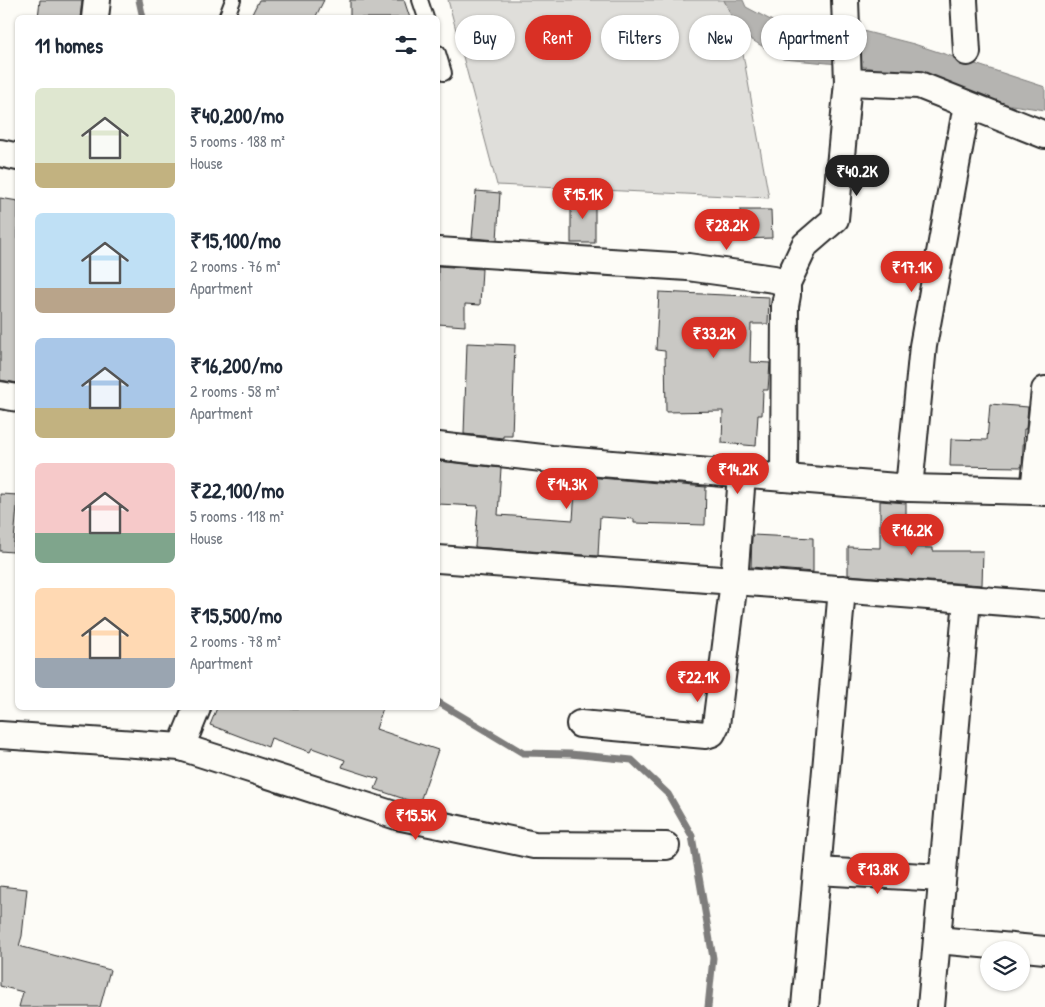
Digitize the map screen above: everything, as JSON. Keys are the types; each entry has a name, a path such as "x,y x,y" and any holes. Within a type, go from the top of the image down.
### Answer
{"street":[{"path":"95,15 97,0"},
{"path":"784,478 785,306 787,283 805,245 834,219 848,64 846,0"},
{"path":"964,0 967,52"},
{"path":"848,64 919,85 1045,135"},
{"path":"910,488 924,346 967,105"},
{"path":"0,153 15,157"},
{"path":"440,251 688,267 774,279 787,283"},
{"path":"440,446 550,459 910,488 1039,492 1045,390"},
{"path":"0,395 15,398"},
{"path":"580,724 706,735 712,733 716,725 734,581 742,475"},
{"path":"440,559 1045,605"},
{"path":"805,1007 842,589"},
{"path":"931,1007 967,599"},
{"path":"180,747 195,710"},
{"path":"0,735 180,747 397,816 534,845 666,846"},
{"path":"817,871 942,878"},
{"path":"937,940 1045,950"}],"lane":[{"path":"227,15 233,0"},
{"path":"420,0 425,15"},
{"path":"440,60 444,73"}],"shaded area":[{"path":"448,0 724,0 731,15 689,15 689,60 744,60 769,198 497,185 464,60 515,60 515,15 455,15 455,26"},
{"path":"724,0 743,0 746,7 761,15 761,46 751,39 751,15 731,15"},
{"path":"867,32 914,44 1045,87 1045,110 1005,104 944,84 861,66 794,60 867,60"}],"building":[{"path":"40,0 82,0 80,15 38,15"},
{"path":"259,0 324,0 316,15 252,15"},
{"path":"350,0 404,0 409,15 350,15"},
{"path":"476,191 500,193 497,240 472,238"},
{"path":"0,198 15,200 15,382 0,380"},
{"path":"571,198 595,198 595,243 571,243"},
{"path":"740,210 771,210 772,238 740,239"},
{"path":"440,266 482,269 480,305 465,304 465,326 440,324"},
{"path":"659,292 769,297 768,324 751,324 750,362 770,363 768,390 763,390 762,415 758,415 756,446 722,443 723,411 666,412 665,351 656,350"},
{"path":"467,343 515,345 512,436 503,436 503,438 464,434"},
{"path":"990,404 1028,407 1026,429 1024,429 1022,467 950,466 951,439 987,440"},
{"path":"440,461 501,468 498,515 573,520 576,476 706,487 705,525 634,523 634,519 600,517 598,556 475,547 478,506 440,504"},
{"path":"0,494 15,495 13,552 0,551"},
{"path":"880,501 906,503 906,547 933,548 933,551 983,551 982,585 848,575 848,547 880,548"},
{"path":"752,535 813,538 813,572 751,567"},
{"path":"216,710 382,710 376,729 438,750 419,804 375,789 379,779 342,767 345,760 312,748 310,752 271,738 268,747 210,725"},
{"path":"0,886 27,889 22,936 19,946 110,970 100,1007 19,1007 23,992 0,986"}],"waterway":[{"path":"139,0 142,15"},
{"path":"440,703 523,753 570,754 632,760 668,794 692,836 713,958 708,1007"}]}
